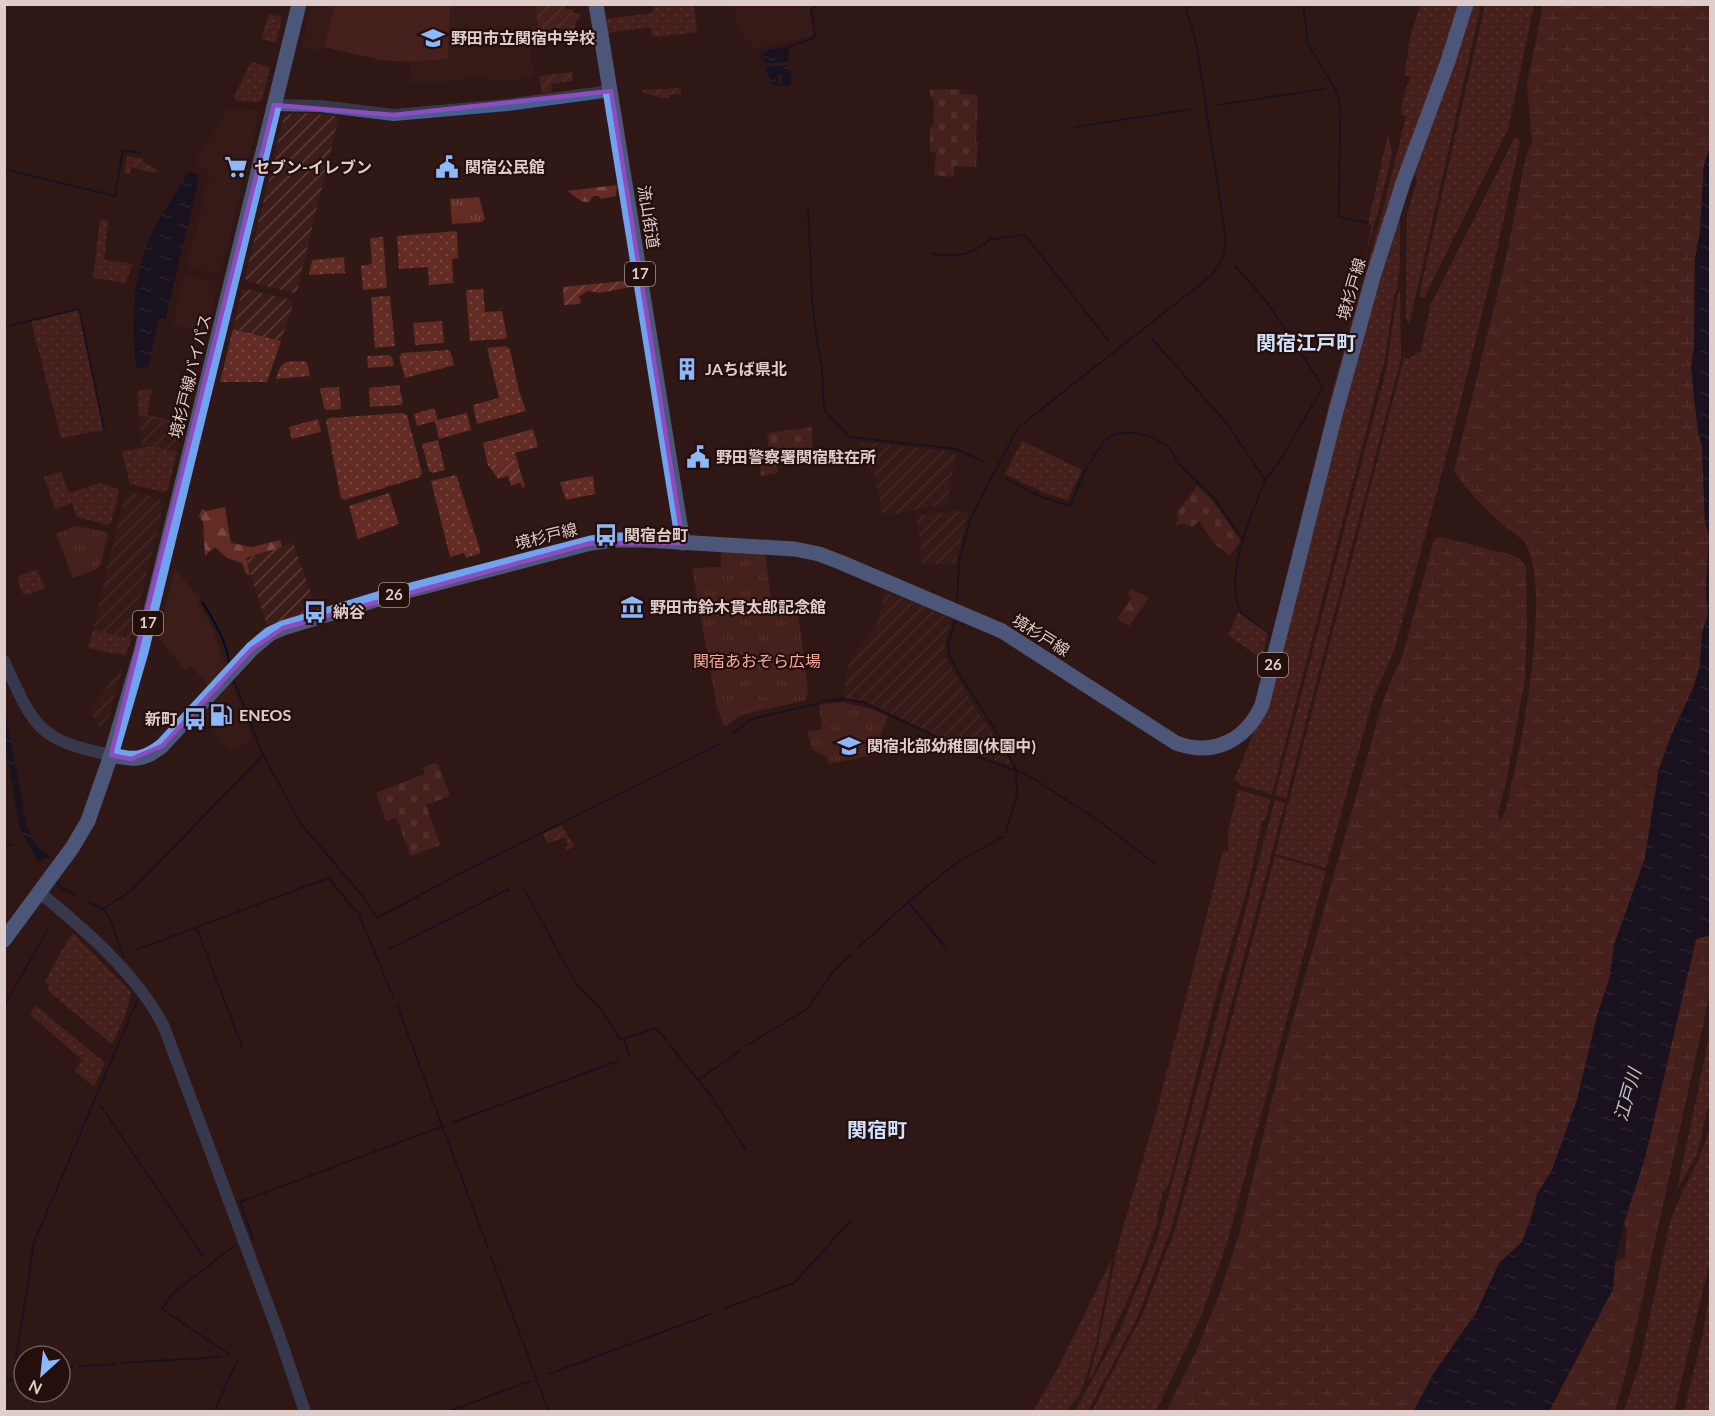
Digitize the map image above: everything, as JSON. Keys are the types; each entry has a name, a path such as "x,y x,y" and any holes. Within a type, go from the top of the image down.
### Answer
{"main road":[{"name":"境杉戸線バイパス","path":"111,755 141,652 299,4"},
{"name":"流山街道","path":"596,4 683,543"},
{"name":"境杉戸線","path":"111,755 137,759 153,753 252,649 270,634 283,628 388,596 579,545 614,540 795,549 819,554 1002,631 1176,743 1193,747 1211,747 1239,736 1251,725 1262,705 1336,411 1373,276 1466,4"},
{"name":"17","path":"4,940 84,829 111,755"}],"street":[{"path":"274,105 320,106 394,115 507,105 610,91"},
{"path":"4,661 23,703 40,728 64,743 111,755"},
{"path":"39,892 130,976 156,1011 278,1332 305,1412"}],"highlighted area":[{"path":"611,91 683,543 591,543 283,628 252,649 162,746 131,759 111,755 274,105 394,115"}],"shaded area":[{"name":"野田市立関宿中学校","path":"312,5 536,5 540,47 530,48 534,77 489,82 488,76 460,78 460,81 411,83 410,62 381,60 324,47 322,50 301,49"},
{"path":"733,5 817,5 811,9 813,36 755,49 739,29"},
{"path":"230,108 257,110 259,113 221,272 217,274 189,267 187,264 210,173 195,160"},
{"path":"308,113 336,116 338,120 297,291 294,293 247,281 245,278 284,117 288,114"},
{"path":"188,275 215,282 217,285 206,333 173,325 184,277"},
{"path":"246,289 291,300 293,304 281,341 233,329 242,291"},
{"path":"139,415 183,426 177,452 154,446 142,448"},
{"path":"862,442 956,452 947,504 883,516 874,474 857,452"},
{"path":"129,491 163,500 164,503 131,639 93,630 125,494"},
{"path":"958,511 968,513 955,565 949,563 922,565 917,516"},
{"path":"293,543 317,610 267,626 246,559"},
{"path":"175,569 200,599 198,603 212,626 226,667 209,686 191,666 185,670 158,636"},
{"path":"882,590 952,618 945,644 945,657 977,711 996,738 998,737 1013,766 981,756 863,702 843,699 848,664 877,623 882,606"},
{"path":"123,667 110,715 100,727 89,710"},
{"path":"231,681 253,738 229,752 201,713"}],"green space":[{"path":"335,4 450,5 448,59 410,62 381,60 324,47"},
{"path":"564,5 565,9 573,9 573,13 579,13 580,17 575,24 574,39 567,40 565,28 538,30 536,6"},
{"path":"653,5 694,5 697,32 652,37 651,27 608,33 606,19 653,13"},
{"path":"1420,5 1460,5 1282,597 1333,388 1384,206 1406,116 1401,115 1401,110 1411,77 1405,75 1405,72 1410,38"},
{"path":"1471,5 1481,5 1409,325 1406,319 1407,214 1417,181 1412,168"},
{"path":"1485,5 1534,5 1508,129 1424,298 1420,297 1420,291"},
{"path":"1543,5 1710,5 1710,148 1703,173 1700,232 1695,259 1694,347 1691,367 1698,432 1702,446 1705,522 1709,536 1706,590 1708,613 1702,634 1700,665 1694,686 1659,769 1645,858 1614,945 1610,976 1597,1016 1577,1100 1552,1170 1537,1194 1522,1242 1499,1263 1476,1313 1432,1376 1414,1411 1166,1412 1196,1352 1218,1298 1239,1235 1282,1058 1379,715 1403,654 1434,539 1440,537 1512,555 1520,559 1526,567 1525,679 1498,814 1500,821 1507,805 1529,694 1533,660 1536,594 1533,567 1523,539 1503,525 1483,506 1454,471 1506,258 1526,156 1532,143 1527,84"},
{"path":"269,14 282,17 276,43 261,39"},
{"path":"251,62 270,67 262,100 259,102 236,101 234,97"},
{"path":"572,72 573,81 551,84 552,92 542,93 539,76"},
{"path":"681,88 681,94 669,95 668,98 658,98 643,93 643,90"},
{"path":"930,90 960,90 961,94 978,95 976,167 954,166 954,177 934,175 936,153 930,152 930,127 933,127 934,101 930,96"},
{"path":"1388,134 1392,153 1365,258 1372,225 1368,224"},
{"path":"1515,137 1520,142 1494,264 1456,420 1395,648 1373,699 1326,868 1275,854 1404,358 1408,359 1421,351 1430,306"},
{"path":"127,156 144,159 143,162 157,170 154,173 131,167 129,174 124,172"},
{"path":"617,185 616,196 601,199 593,196 587,202 581,201 567,191"},
{"path":"479,197 485,219 482,222 452,224 450,199"},
{"path":"1400,216 1398,285 1394,296 1385,358 1272,794 1240,785 1234,780 1256,727 1356,351"},
{"path":"100,220 108,221 104,260 132,264 126,283 93,278"},
{"path":"457,231 458,258 452,259 453,283 429,285 428,267 399,269 397,236"},
{"path":"383,237 387,288 363,290 361,266 372,264 370,238"},
{"path":"344,257 345,273 309,275 312,260"},
{"path":"634,280 635,286 600,293 588,291 579,296 581,302 579,304 564,305 563,287"},
{"path":"483,289 485,312 502,311 507,336 505,339 470,341 466,290"},
{"path":"1400,290 1401,358 1286,798 1275,795 1387,366 1397,296"},
{"path":"390,296 395,346 375,348 371,297"},
{"path":"79,309 104,430 61,438 31,321"},
{"path":"442,321 444,343 415,345 413,323"},
{"path":"233,329 281,341 267,382 220,382"},
{"path":"506,346 510,349 526,411 477,424 473,405 499,398 487,348"},
{"path":"448,350 454,365 405,378 399,357 402,353"},
{"path":"388,355 392,357 394,366 368,368 367,356"},
{"path":"304,361 307,363 310,376 276,379 280,368 285,363"},
{"path":"399,385 403,402 401,405 370,407 369,388"},
{"path":"339,387 341,409 327,410 324,408 320,388"},
{"path":"152,389 147,415 184,424 183,426 139,415 137,393 139,390"},
{"path":"434,408 438,420 467,413 471,430 439,439 435,421 417,426 414,414"},
{"path":"402,413 407,415 422,473 420,477 344,500 341,498 326,421 329,418"},
{"path":"318,419 321,432 292,439 289,427"},
{"path":"812,427 813,455 805,463 786,466 785,458 776,460 778,473 761,476 760,466 771,465 767,433"},
{"path":"533,429 538,447 515,453 525,487 522,488 514,460 488,466 483,443"},
{"path":"438,440 445,470 432,473 429,471 422,444"},
{"path":"1022,441 1082,470 1067,500 1045,493 1005,474"},
{"path":"153,446 177,452 168,490 164,492 130,484 122,451"},
{"path":"514,459 521,482 511,486 508,476 498,479 489,466"},
{"path":"61,471 69,493 99,483 116,488 119,492 111,523 108,525 77,517 72,503 55,509 44,477"},
{"path":"455,475 481,553 466,558 464,553 450,557 431,481"},
{"path":"593,476 595,494 566,500 560,482"},
{"path":"1197,486 1212,500 1241,541 1229,555 1216,545 1199,521 1192,527 1184,524 1175,525 1178,520 1176,514"},
{"path":"389,493 399,524 358,539 349,506"},
{"path":"225,507 231,543 252,547 280,540 282,547 246,558 250,575 246,574 242,563 227,558 215,547 205,556 203,522 199,516 202,509 207,511"},
{"path":"76,526 106,532 108,535 100,566 73,578 56,534"},
{"name":"関宿あおぞら広場","path":"721,551 765,553 773,614 798,613 808,690 806,700 741,715 726,726 717,708 692,568 721,567"},
{"path":"37,569 45,588 27,595 22,593 17,577"},
{"path":"1131,589 1149,598 1129,626 1117,619 1131,598 1128,595"},
{"path":"1239,611 1268,630 1262,659 1228,635"},
{"path":"93,630 131,639 126,656 88,648"},
{"name":"関宿あおぞら広場","path":"843,702 888,716 873,755 829,764 826,757 812,749 807,731 822,729 819,705"},
{"path":"434,763 438,764 450,796 426,805 440,845 411,856 396,817 386,821 376,793 425,774 423,768"},
{"path":"1238,790 1270,799 1266,818 1262,821 1249,882 1215,999 1172,1172 1157,1214 1158,1221 1137,1279 1091,1378 1089,1377 1118,1245 1157,1111 1223,851 1228,851 1228,832"},
{"path":"1275,800 1285,803 1172,1226 1137,1318 1088,1411 1075,1411 1120,1330 1156,1242"},
{"path":"561,825 575,846 566,851 565,847 568,846 566,838 547,843 543,834"},
{"path":"1275,856 1326,871 1227,1243 1200,1319 1156,1411 1092,1411 1143,1313 1175,1230"},
{"path":"73,933 131,992 126,1014 112,1044 47,990 49,985 45,982"},
{"path":"1710,935 1710,993 1626,1372 1615,1411 1549,1412 1613,1289 1615,1263 1625,1258 1627,1230 1624,1223 1645,1158 1696,939"},
{"path":"35,1005 105,1063 94,1087 75,1071 82,1060 30,1014"},
{"path":"1710,1033 1710,1099 1697,1154 1677,1190"},
{"path":"1710,1124 1710,1261 1674,1411 1624,1411 1640,1363 1670,1222 1707,1137"},
{"path":"1112,1259 1096,1343 1079,1395 1067,1411 1033,1411 1057,1370"},
{"path":"1710,1289 1710,1411 1684,1411 1703,1333"}],"water":[{"path":"785,47 789,51 788,62 764,63 762,54 770,49"},
{"path":"786,65 791,72 790,86 781,86 782,76 779,74 777,76 780,86 773,86 765,67"},
{"name":"江戸川","path":"1710,148 1710,935 1696,939 1645,1158 1624,1223 1615,1263 1613,1289 1549,1411 1414,1411 1432,1376 1476,1313 1499,1263 1522,1242 1537,1194 1552,1170 1577,1100 1597,1016 1610,976 1614,945 1645,858 1659,769 1694,686 1700,665 1702,634 1708,613 1706,590 1709,536 1705,522 1702,446 1698,432 1691,367 1694,347 1695,259 1700,232 1704,165"},
{"path":"189,171 198,175 199,178 165,321 159,320 148,367 136,368 134,315 141,264 153,231"},
{"path":"4,704 27,827 38,847 51,858 38,862 20,829 5,746"}],"waterway":[{"path":"787,48 815,37 811,9 819,4"},
{"path":"957,604 959,561 971,517 1021,425 1211,276 1223,256 1225,234 1197,47 1185,4"},
{"path":"1303,4 1308,44 1338,94 1340,112"},
{"path":"1218,105 1325,89"},
{"path":"1075,127 1192,109"},
{"path":"1340,116 1339,217 1368,223"},
{"path":"4,169 115,196 123,150 141,153"},
{"path":"808,207 812,298 822,367 824,410 850,437 956,449 984,462"},
{"path":"932,254 965,254 991,239 1025,235 1108,340"},
{"path":"1235,266 1267,302 1323,387 1279,462 1265,480"},
{"path":"4,327 79,309 104,429"},
{"path":"1153,340 1228,425 1265,480 1241,546 1235,581 1236,597 1241,613 1269,633"},
{"path":"1006,479 1041,497 1070,506 1085,470 1104,441 1112,435 1128,432 1150,436 1170,448 1179,464 1213,497 1243,540"},
{"path":"202,602 223,639 229,663"},
{"path":"956,620 948,643 949,654 962,679 997,733 1016,770 1017,795 1006,832"},
{"path":"103,909 132,890 263,755 233,679"},
{"path":"824,701 843,699 863,702 981,758 1025,774 1099,821 1155,864"},
{"path":"732,734 752,719 819,703"},
{"path":"263,755 301,824 361,894 377,918 463,872 720,744"},
{"path":"946,948 908,902 956,863 1004,836"},
{"path":"4,847 13,844"},
{"path":"136,950 328,878 358,913 393,996"},
{"path":"56,882 60,887 76,895"},
{"path":"523,887 576,984 601,1009 619,1038 623,1039 656,1028 666,1040"},
{"path":"390,949 508,889 509,892"},
{"path":"89,902 103,909 109,916 124,958"},
{"path":"858,948 908,902"},
{"path":"4,1006 49,928"},
{"path":"197,929 243,1049"},
{"path":"746,1046 807,1009 833,972 851,954"},
{"path":"4,1382 13,1379 34,1242 138,999"},
{"path":"397,1005 488,1248"},
{"path":"624,1039 630,1057"},
{"path":"669,1044 711,1096 746,1150"},
{"path":"698,1080 741,1050"},
{"path":"454,1122 618,1061"},
{"path":"101,1106 203,1256"},
{"path":"251,1239 253,1238 240,1202 443,1126"},
{"path":"723,1309 794,1283 851,1220"},
{"path":"229,1354 162,1309 172,1294 235,1245"},
{"path":"491,1257 549,1412"},
{"path":"549,1374 711,1314"},
{"path":"121,1363 221,1357"},
{"path":"214,1412 237,1361"},
{"path":"79,1366 116,1364"},
{"path":"447,1412 530,1381"}],"place":[{"name":"野田市立関宿中学校","path":"433,38"},
{"name":"セブン-イレブン","path":"236,167"},
{"name":"関宿公民館","path":"447,167"},
{"name":"JAちば県北","path":"687,369"},
{"name":"野田警察署関宿駐在所","path":"698,457"},
{"name":"関宿台町","path":"606,535"},
{"name":"野田市鈴木貫太郎記念館","path":"632,607"},
{"name":"納谷","path":"315,612"},
{"name":"ENEOS","path":"221,715"},
{"name":"新町","path":"195,719"},
{"name":"関宿北部幼稚園(休園中)","path":"849,746"}],"district":[{"name":"関宿江戸町","path":"1306,343"},
{"name":"関宿町","path":"877,1130"}]}
